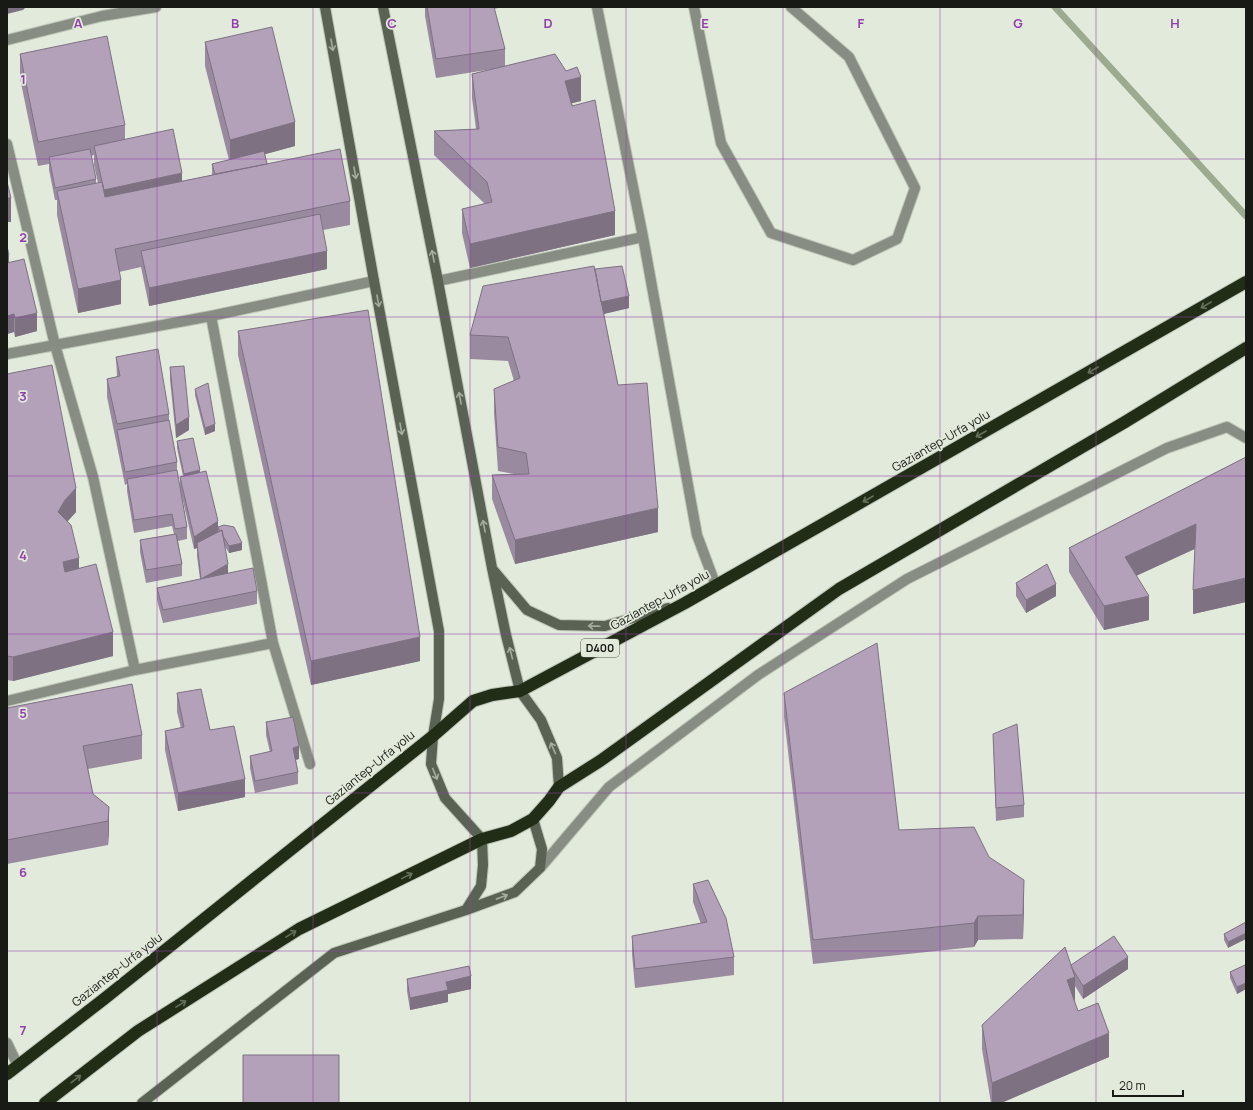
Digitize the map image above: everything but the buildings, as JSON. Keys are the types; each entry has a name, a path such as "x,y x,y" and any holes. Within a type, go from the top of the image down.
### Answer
{"highway":[{"name":"Gaziantep-Urfa yolu","path":"7,1074 111,994 433,736 473,701 492,695 520,691 685,603 1243,284"},
{"path":"45,1103 138,1031 299,929 482,839 510,830 533,819 559,787 600,761 839,589 1125,422 1246,348"}],"main road":[{"path":"325,7 439,631 439,699 433,736 431,764 445,798 482,839 484,865 481,886 466,910"},
{"path":"383,7 438,281 506,635 520,691 541,720 557,758 559,787"},
{"path":"492,568 527,610 559,624 605,626 685,603"},
{"path":"142,1103 334,953 466,910 515,892 540,868 542,849 533,819"}],"street":[{"path":"7,40 102,12 156,7"},
{"path":"597,7 643,237 697,535 716,586"},
{"path":"694,7 721,143 771,233 853,260 897,239 915,188 849,57 790,7"},
{"path":"7,144 55,345 93,477 135,670"},
{"path":"438,281 643,237"},
{"path":"7,354 211,316 374,281"},
{"path":"211,316 273,643 310,764"},
{"path":"540,868 609,787 758,674 907,579 1168,448 1227,427 1246,438"},
{"path":"7,701 135,670 273,643"},
{"path":"7,1043 18,1066"}],"waterway":[{"path":"1055,7 1246,216"}]}
